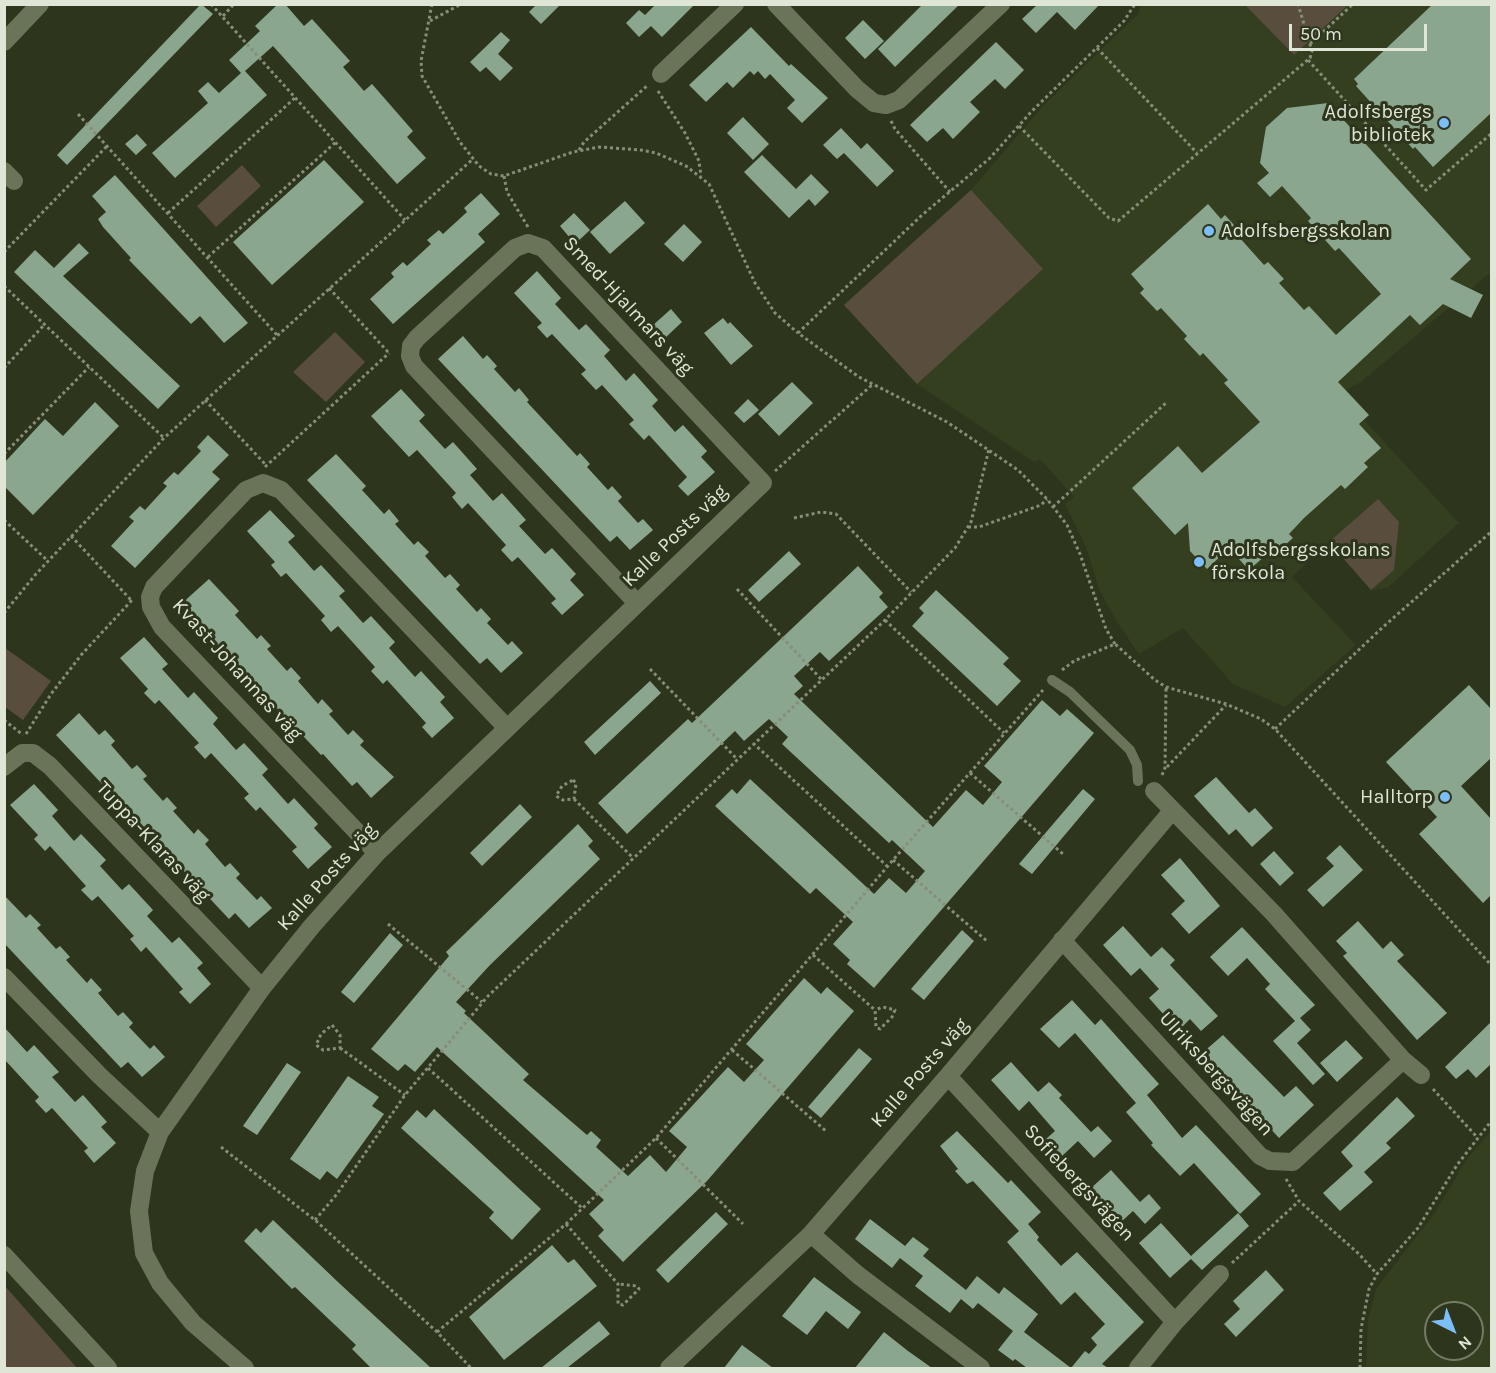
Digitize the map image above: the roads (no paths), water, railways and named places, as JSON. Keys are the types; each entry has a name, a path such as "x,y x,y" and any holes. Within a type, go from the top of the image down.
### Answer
{"street":[{"path":"4,42 40,4"},
{"path":"656,78 735,4"},
{"path":"776,4 856,89 873,103 886,105 899,100 1001,4"},
{"name":"Smed-Hjalmars väg","path":"637,603 414,366 410,356 411,346 417,338 515,248 528,243 543,248 763,483 767,479"},
{"name":"Kalle Posts väg","path":"245,1368 194,1323 160,1283 144,1253 139,1211 145,1171 160,1132 262,988 312,926 377,853 767,479"},
{"name":"Kvast-Johannas väg","path":"377,853 162,627 151,607 150,597 154,587 246,490 263,483 281,490 507,728"},
{"name":"Tuppa-Klaras väg","path":"4,766 22,753 33,753 50,766 262,988"},
{"path":"1154,791 1274,915 1403,1060 1421,1075"},
{"name":"Kalle Posts väg","path":"679,1365 811,1234 1172,811"},
{"name":"Ulriksbergsvägen","path":"1062,940 1260,1156 1270,1161 1293,1161 1403,1060"},
{"path":"4,977 99,1076 160,1132"},
{"name":"Sofiebergsvägen","path":"948,1076 1175,1322"},
{"path":"811,1234 858,1275 981,1368"},
{"path":"4,1255 108,1368"},
{"path":"1138,1368 1175,1322 1220,1274"}],"lane":[{"path":"1052,680 1070,692 1130,750 1137,765 1138,781"}],"place":[{"name":"Adolfsbergs bibliotek","path":"1444,123"},
{"name":"Adolfsbergsskolan","path":"1209,231"},
{"name":"Adolfsbergsskolans förskola","path":"1199,562"},
{"name":"Halltorp","path":"1445,797"}]}
